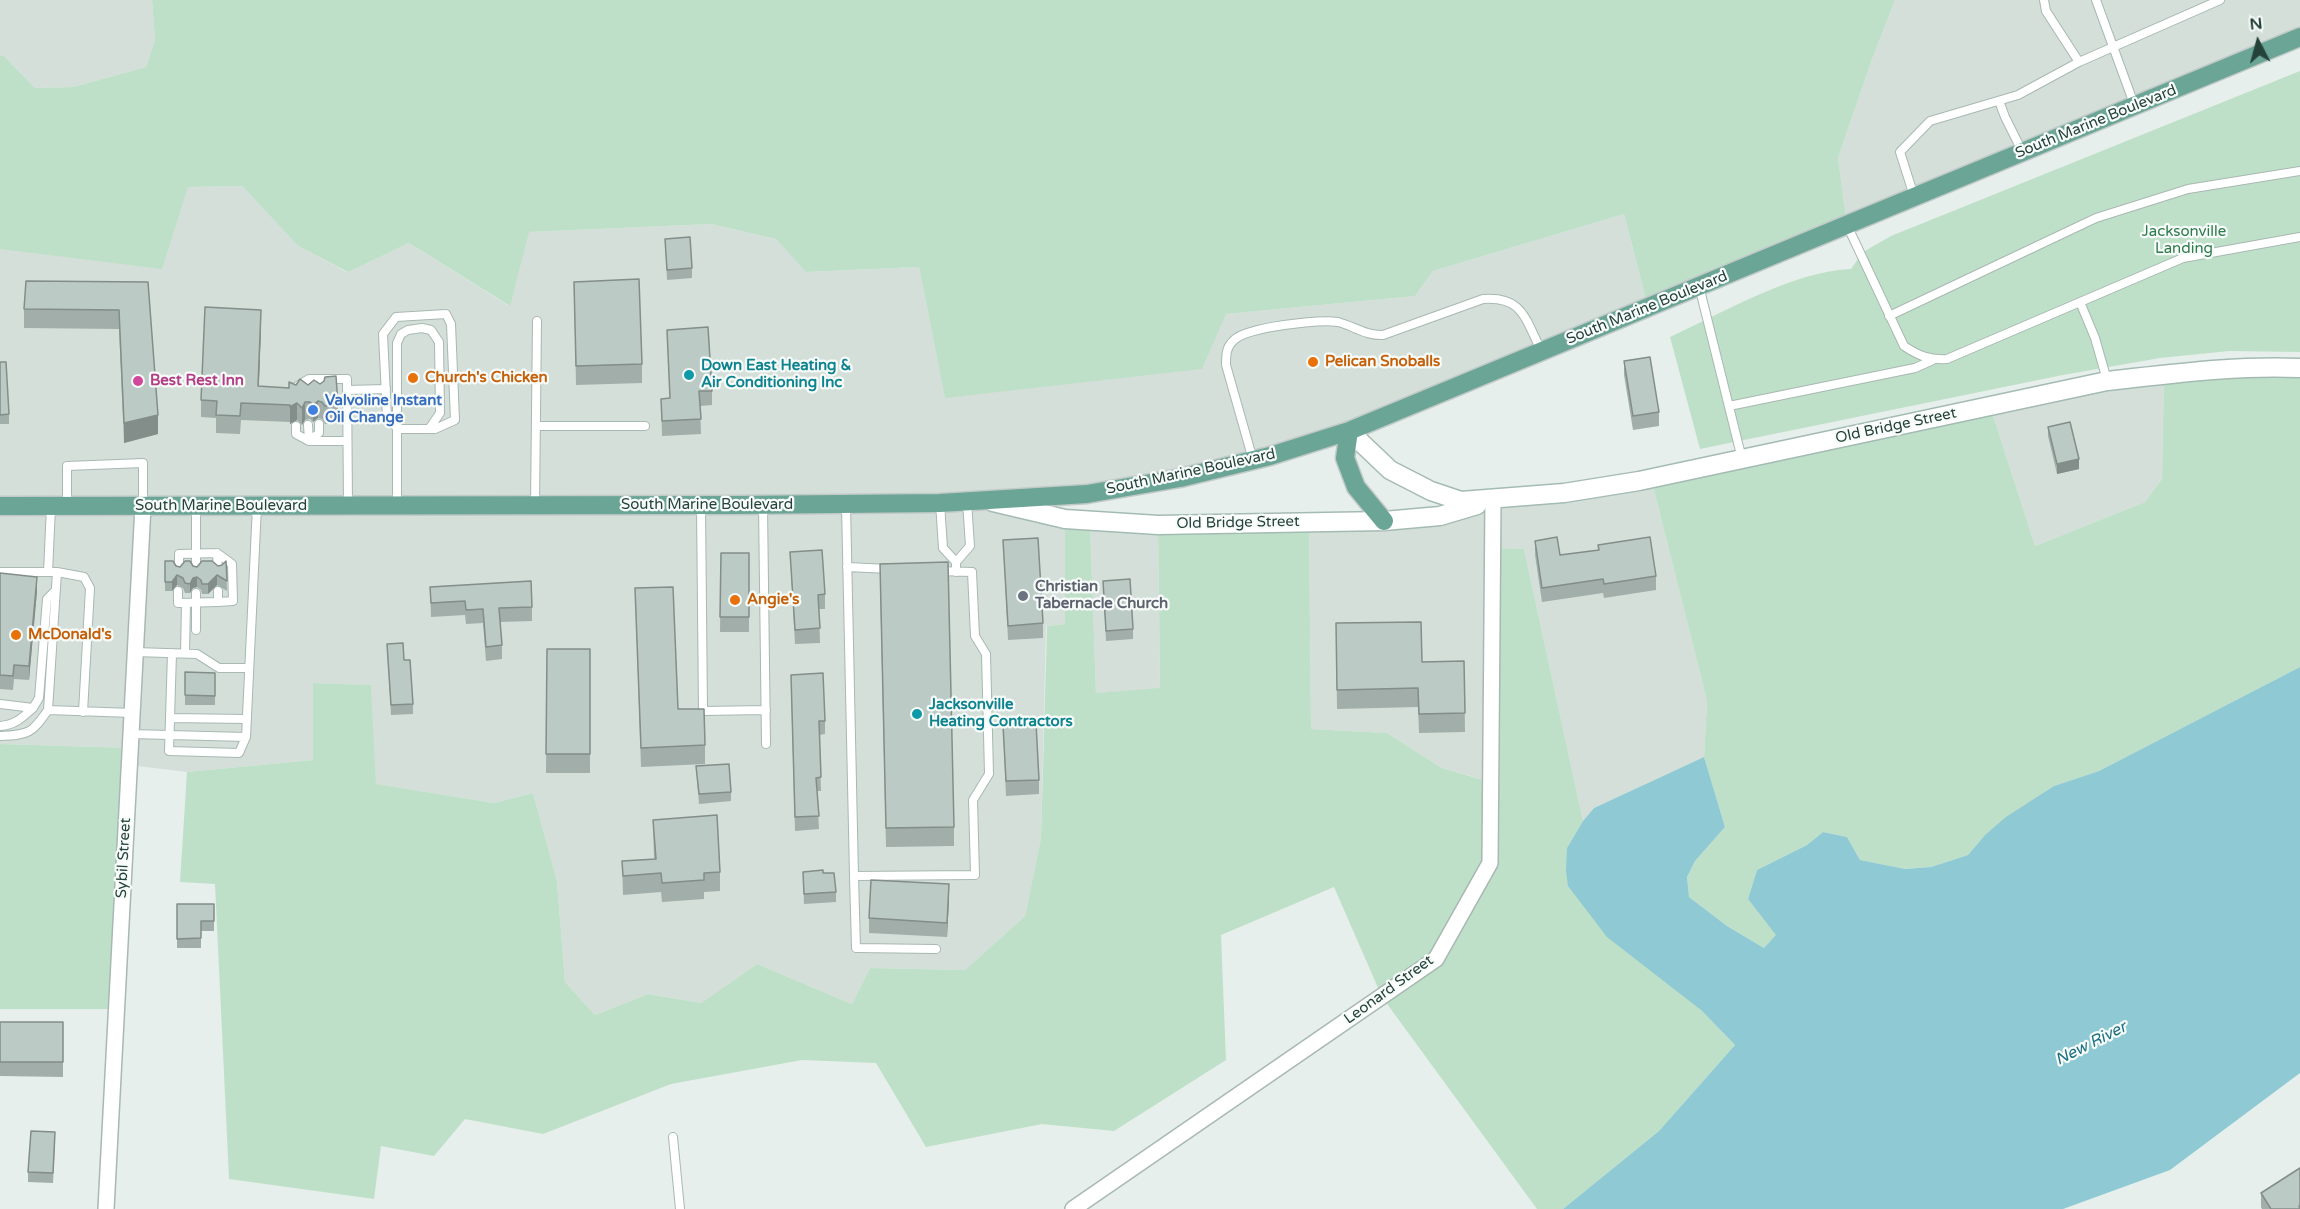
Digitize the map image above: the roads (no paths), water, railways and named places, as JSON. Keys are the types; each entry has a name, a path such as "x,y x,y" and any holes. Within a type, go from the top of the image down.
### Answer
{"main road":[{"name":"South Marine Boulevard","path":"0,506 940,503 1087,494 1180,478 1253,460 1348,431 2300,37"},
{"name":"Old Bridge Street","path":"1348,431 1390,470 1431,491 1461,501 1493,500 1639,481 2107,381 2185,372 2270,366 2300,368"},
{"path":"1348,431 1345,458 1356,487 1384,521"},
{"name":"Old Bridge Street","path":"974,500 1065,519 1158,525 1384,521 1440,516 1493,500"}],"street":[{"name":"Leonard Street","path":"1073,1209 1436,958 1490,863 1493,500"},
{"name":"Sybil Street","path":"106,1209 143,507"}],"lane":[{"path":"2043,0 2046,11 2079,62"},
{"path":"2096,0 2134,106"},
{"path":"1914,197 1900,152 1930,121 2018,95 2079,62 2220,0"},
{"path":"1999,100 2023,152"},
{"path":"1889,316 2097,218 2188,189 2300,171"},
{"path":"1847,225 1904,346 1918,355 1933,360"},
{"path":"1729,406 1915,368 1933,360 1947,359 2183,258 2300,237"},
{"path":"1699,286 1742,459"},
{"path":"1253,460 1226,365 1227,349 1235,338 1261,329 1313,321 1336,322 1375,335 1383,335 1483,299 1500,298 1519,307 1542,351"},
{"path":"2080,302 2095,338 2107,381"},
{"path":"446,314 451,324 455,420 435,429 398,429 387,417 386,389 383,334 396,317 446,314"},
{"path":"535,505 537,321"},
{"path":"397,505 397,343 401,334 408,330 422,328 431,330 439,342 440,413 429,429"},
{"path":"294,397 295,388 309,383 347,379 348,505"},
{"path":"309,383 319,386"},
{"path":"347,390 386,389"},
{"path":"309,441 319,433 319,424"},
{"path":"308,425 309,441"},
{"path":"296,426 296,434 309,441 347,441"},
{"path":"536,426 645,426"},
{"path":"48,572 67,466 143,463 143,507"},
{"path":"956,572 956,562 970,546 974,500"},
{"path":"846,503 856,948 936,949"},
{"path":"940,503 943,548 956,562"},
{"path":"701,505 703,711 766,710"},
{"path":"763,505 766,744"},
{"path":"196,506 196,571"},
{"path":"172,653 169,751 239,753 246,737 257,506"},
{"path":"217,553 218,570"},
{"path":"178,571 179,554 217,553 232,564 232,602 178,603 178,591"},
{"path":"847,567 902,569"},
{"path":"854,876 975,875 973,800 989,774 986,654 975,636 972,572 924,570"},
{"path":"0,736 16,736 34,730 48,710 57,572"},
{"path":"0,573 57,572 84,578 90,588 83,711"},
{"path":"0,726 11,725 21,720 39,698 42,689 48,599 55,591"},
{"path":"218,591 218,602"},
{"path":"196,594 196,630"},
{"path":"185,653 186,603"},
{"path":"135,652 185,653 197,650 219,668 249,668"},
{"path":"0,704 33,708"},
{"path":"48,710 132,713"},
{"path":"171,718 246,719"},
{"path":"131,734 246,737"},
{"path":"673,1137 680,1209"}],"water":[{"name":"New River","path":"2300,667 2300,1073 2170,1170 2063,1209 1563,1209 1659,1131 1735,1045 1701,1010 1607,937 1568,886 1567,848 1583,821 1594,808 1704,757 1725,827 1695,861 1687,877 1689,897 1727,926 1764,948 1776,935 1748,899 1757,870 1807,845 1823,832 1847,837 1860,860 1905,869 1931,867 1968,855 1985,835 2006,817 2054,786 2099,771"}],"place":[{"name":"Pelican Snoballs","path":"1313,362"},
{"name":"Down East Heating & Air Conditioning Inc","path":"689,375"},
{"name":"Church's Chicken","path":"413,378"},
{"name":"Best Rest Inn","path":"138,381"},
{"name":"Valvoline Instant Oil Change","path":"313,410"},
{"name":"Christian Tabernacle Church","path":"1023,596"},
{"name":"Angie's","path":"735,600"},
{"name":"McDonald's","path":"16,635"},
{"name":"Jacksonville Heating Contractors","path":"917,714"}],"park label":[{"name":"Jacksonville Landing","path":"2184,240"}]}
